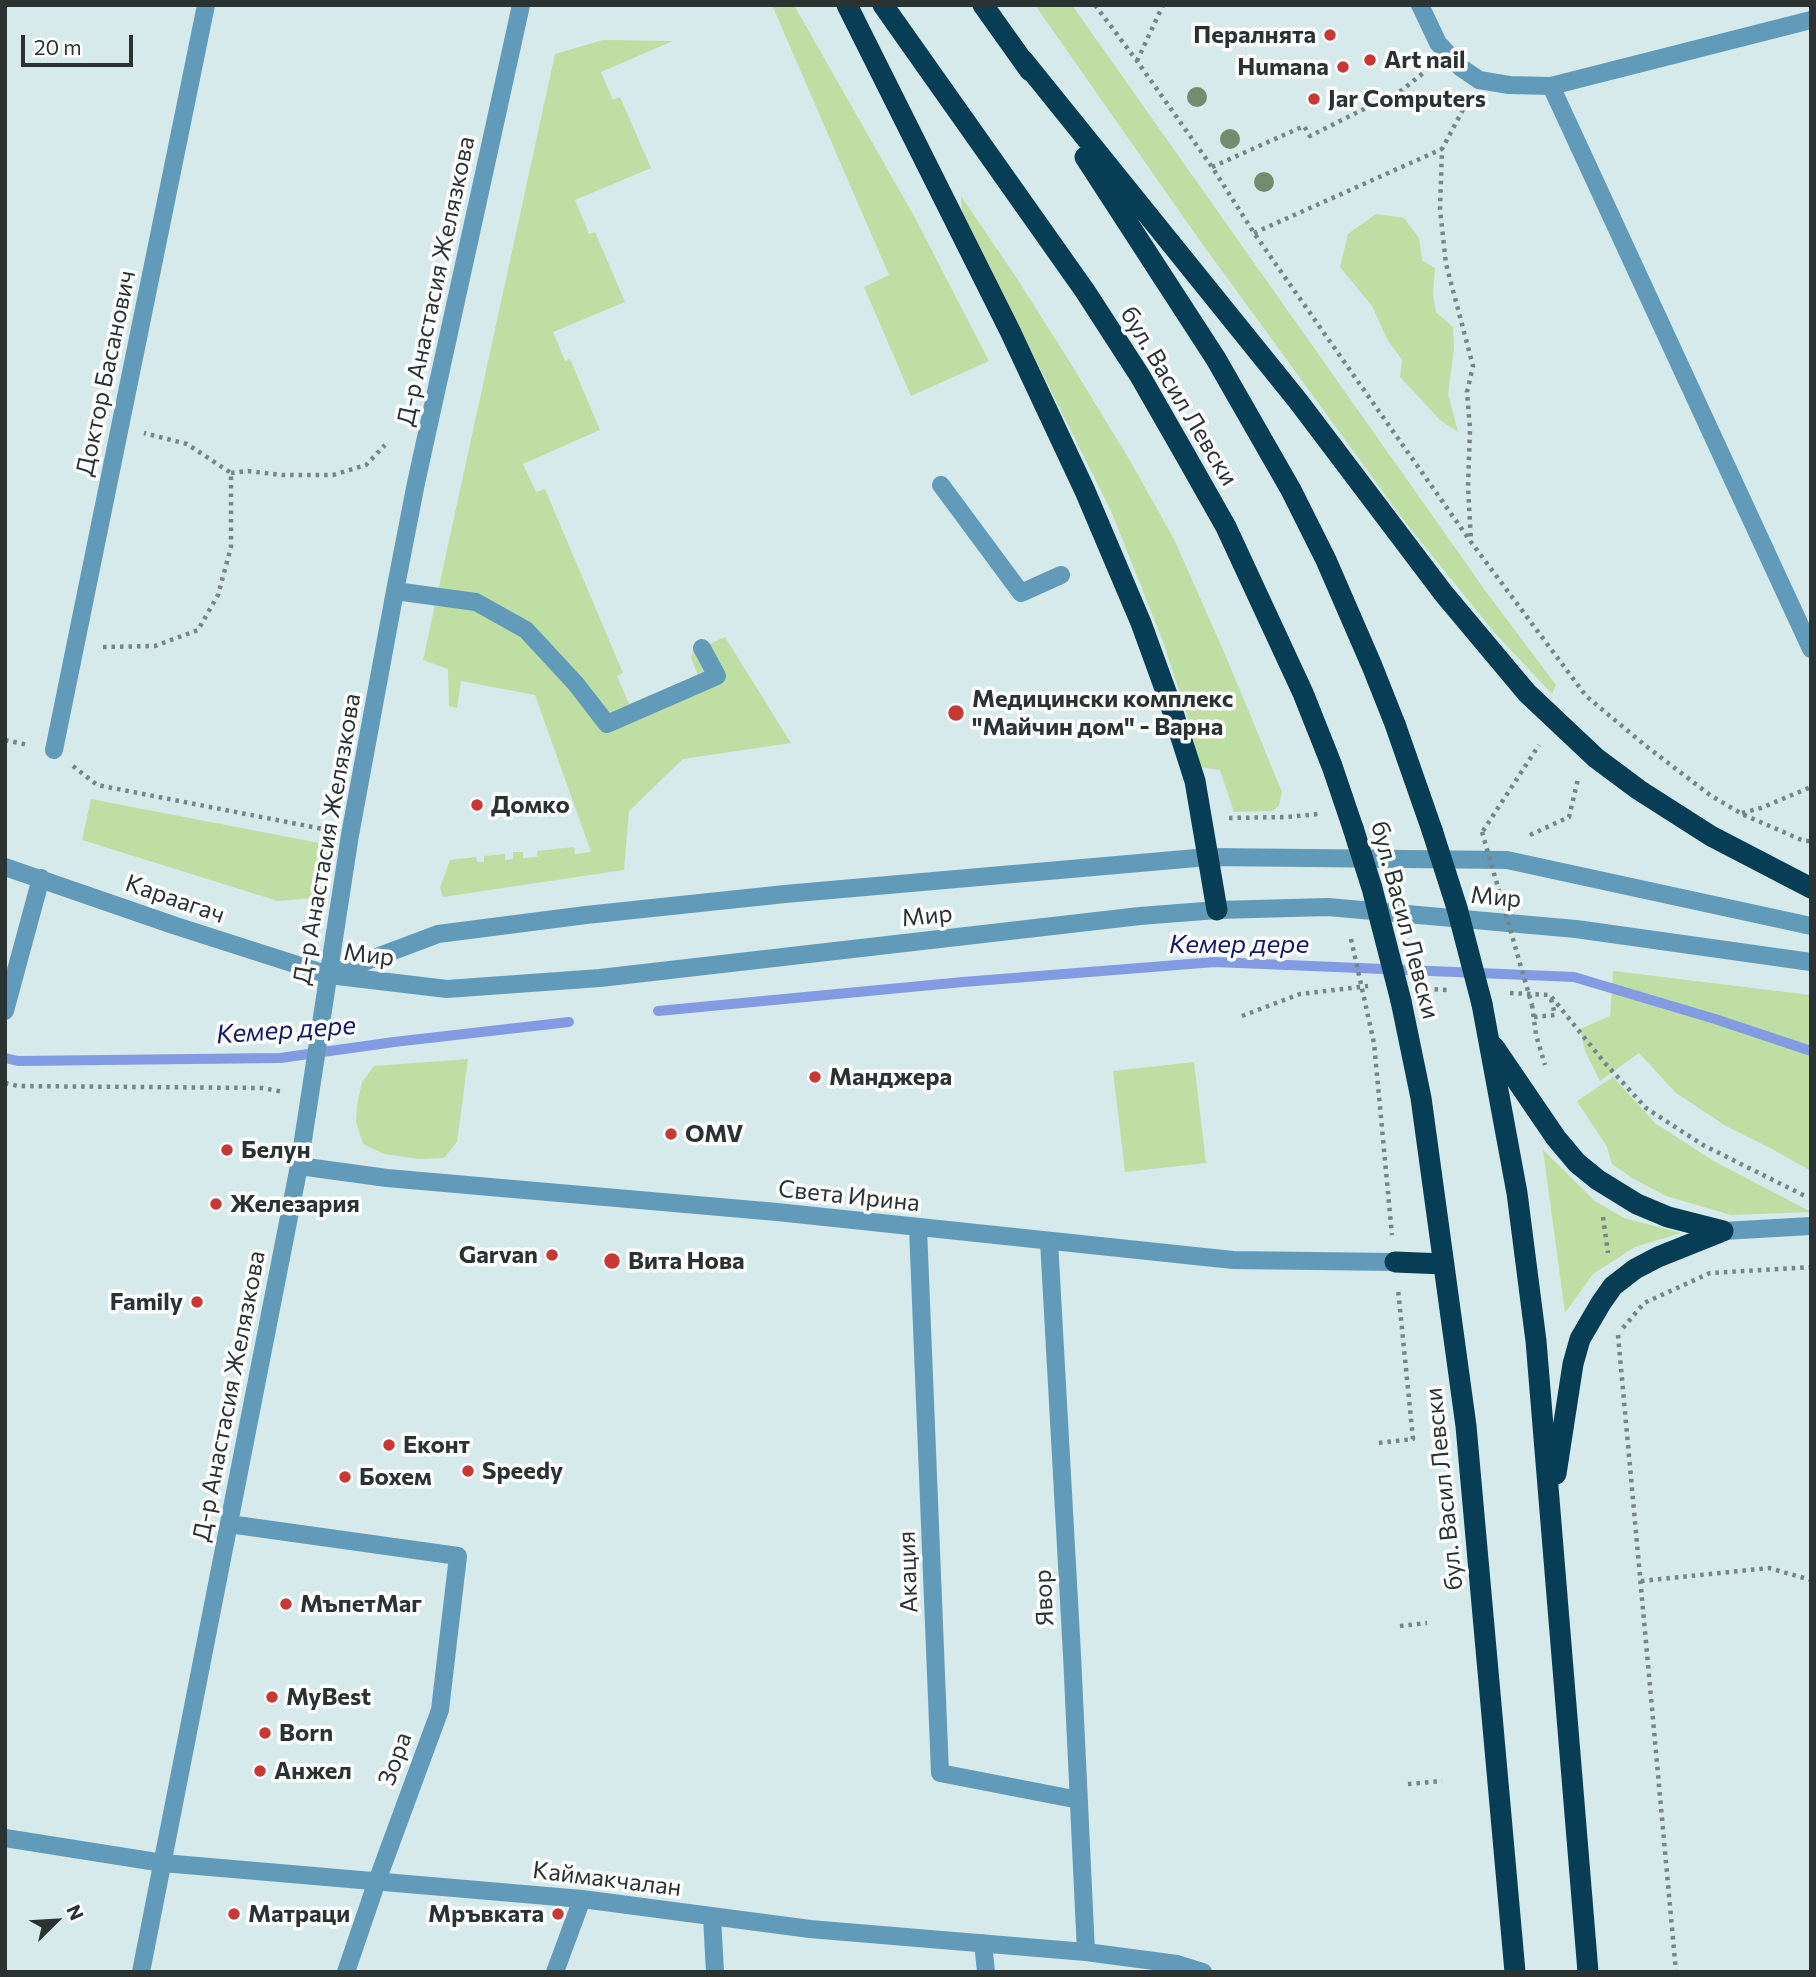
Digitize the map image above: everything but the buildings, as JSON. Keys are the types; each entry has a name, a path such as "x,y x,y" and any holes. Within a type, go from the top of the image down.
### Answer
{"highway":[{"path":"847,5 1010,331 1110,548 1141,623 1195,780 1217,910"},
{"name":"бул. Васил Левски","path":"883,5 1084,291 1140,376 1187,458 1226,527 1297,680 1332,766 1353,828 1372,888 1401,1001 1421,1098 1472,1481 1515,1972"},
{"name":"бул. Васил Левски","path":"983,5 1023,60 1216,359 1291,490 1326,560 1395,724 1464,933 1489,1039 1529,1276 1544,1413 1588,1972"},
{"path":"1023,60 1297,401 1444,594 1527,693 1596,758 1639,790 1711,836 1811,888"},
{"path":"1489,1039 1556,1138 1577,1163 1598,1180 1637,1204 1668,1217 1723,1231"},
{"path":"1550,1514 1573,1364 1580,1339 1601,1303 1613,1286 1635,1269 1723,1231"},
{"path":"1395,1262 1444,1264"}],"street":[{"name":"Доктор Басанович","path":"54,750 206,5"},
{"name":"Д-р Анастасия Желязкова","path":"141,1972 299,1166 351,835 395,591 416,483 521,5"},
{"path":"1420,5 1438,43 1460,67 1479,80 1509,85 1551,86 1811,20"},
{"path":"1551,86 1811,649"},
{"path":"941,485 1021,593 1061,575"},
{"path":"395,591 476,602 526,630 576,684 607,724 717,676 702,648"},
{"name":"Мир","path":"329,975 438,934 785,894 1208,857 1507,860 1811,926"},
{"name":"Караагач","path":"5,867 329,975"},
{"path":"5,1011 41,878"},
{"name":"Мир","path":"329,975 447,989 600,978 1140,916 1217,910 1328,907 1576,929 1811,962"},
{"name":"Света Ирина","path":"299,1166 387,1178 778,1212 1233,1260 1395,1262"},
{"path":"1723,1231 1811,1226"},
{"name":"Акация","path":"918,1228 940,1773 1079,1800"},
{"name":"Явор","path":"1049,1241 1086,1952"},
{"name":"Зора","path":"229,1524 458,1556 440,1710 346,1972"},
{"name":"Каймакчалан","path":"5,1838 163,1863 582,1899 810,1929 1086,1952 1177,1964 1203,1972"},
{"path":"555,1972 582,1899"},
{"path":"712,1917 715,1972"},
{"path":"984,1943 986,1972"}],"path":[{"path":"1137,61 1163,5"},
{"path":"1099,7 1471,542 1586,696 1710,795 1742,814 1804,841 1811,841"},
{"path":"1471,542 1467,393 1473,366 1446,264 1440,209 1442,149 1479,80"},
{"path":"1212,167 1304,126 1310,136 1402,90"},
{"path":"1255,233 1442,149"},
{"path":"120,427 187,444 231,473 248,471 282,475 333,475 366,466 385,444"},
{"path":"74,648 155,646 198,630 218,595 230,547 231,473"},
{"path":"1532,1005 1482,832 1545,735 1558,722"},
{"path":"5,740 54,750 97,785 351,835"},
{"path":"1507,860 1513,843 1569,817 1578,780 1576,771"},
{"path":"1742,814 1811,787"},
{"path":"1226,818 1318,814"},
{"path":"1350,933 1374,1042 1413,1439 1379,1443"},
{"path":"1242,1016 1300,993 1362,986"},
{"path":"1534,1017 1555,1015 1550,995 1604,1062 1646,1108 1703,1145 1811,1199"},
{"path":"5,1083 18,1086 262,1088"},
{"path":"1598,1180 1618,1334 1676,1972"},
{"path":"1618,1334 1644,1303 1710,1273 1811,1267"},
{"path":"1642,1581 1769,1568 1811,1580"},
{"path":"1400,1626 1427,1623"},
{"path":"1408,1784 1442,1782"}],"green space":[{"path":"772,5 794,5 914,216 989,361 911,396 864,287 889,275"},
{"path":"1035,5 1072,5 1487,593 1556,685 1552,694 1493,631 1405,522 1198,238"},
{"path":"603,40 673,41 601,72 613,100 620,97 651,168 575,200 589,234 595,232 625,302 553,332 565,361 570,359 600,430 523,464 536,492 545,489 623,673 617,676 629,704 698,675 691,658 693,651 725,637 791,743 683,759 629,811 624,870 443,897 440,888 450,860 476,857 477,862 484,862 484,856 505,854 505,860 513,859 513,852 523,852 523,858 538,857 537,851 574,847 575,854 591,852 535,695 461,681 457,708 449,706 448,669 423,660 555,54"},
{"path":"961,196 1071,364 1174,539 1282,792 1279,806 1272,811 1234,812 1220,770 1200,767 1187,714 1163,642 1112,513 962,212"},
{"path":"1376,214 1404,218 1419,238 1422,260 1435,268 1433,294 1436,312 1453,327 1454,349 1448,394 1458,432 1440,420 1400,377 1402,360 1387,339 1372,306 1340,267 1348,234"},
{"path":"91,799 335,846 327,897 278,901 82,840"},
{"path":"1613,971 1811,995 1811,1171 1726,1126 1676,1093 1639,1053 1600,1081 1585,1051 1580,1029 1610,1016"},
{"path":"468,1059 457,1142 444,1158 418,1159 384,1154 363,1144 356,1122 357,1105 362,1082 374,1066"},
{"path":"1194,1062 1206,1163 1125,1172 1113,1071"},
{"path":"1613,1077 1655,1123 1712,1160 1811,1212 1731,1215 1666,1196 1632,1178 1612,1164 1607,1147 1577,1101"},
{"path":"1543,1150 1595,1201 1624,1218 1681,1233 1635,1247 1593,1274 1565,1313"}],"waterway":[{"name":"Кемер дере","path":"658,1011 963,982 1215,962 1574,977 1811,1051"},
{"name":"Кемер дере","path":"5,1058 18,1061 280,1058 569,1022"}],"place":[{"name":"Пералнята","path":"1330,35"},
{"name":"Art nail","path":"1370,60"},
{"name":"Humana","path":"1343,67"},
{"name":"Jar Computers","path":"1314,99"},
{"name":"Медицински комплекс \"Майчин дом\" - Варна","path":"956,713"},
{"name":"Домко","path":"477,805"},
{"name":"Манджера","path":"815,1077"},
{"name":"OMV","path":"671,1134"},
{"name":"Белун","path":"227,1150"},
{"name":"Железария","path":"216,1204"},
{"name":"Garvan","path":"552,1255"},
{"name":"Вита Нова","path":"612,1261"},
{"name":"Family","path":"197,1302"},
{"name":"Еконт","path":"389,1445"},
{"name":"Speedy","path":"468,1471"},
{"name":"Бохем","path":"345,1477"},
{"name":"МъпетМаг","path":"286,1604"},
{"name":"MyBest","path":"272,1697"},
{"name":"Born","path":"265,1733"},
{"name":"Анжел","path":"260,1771"},
{"name":"Матраци","path":"234,1914"},
{"name":"Мръвката","path":"558,1914"}]}
